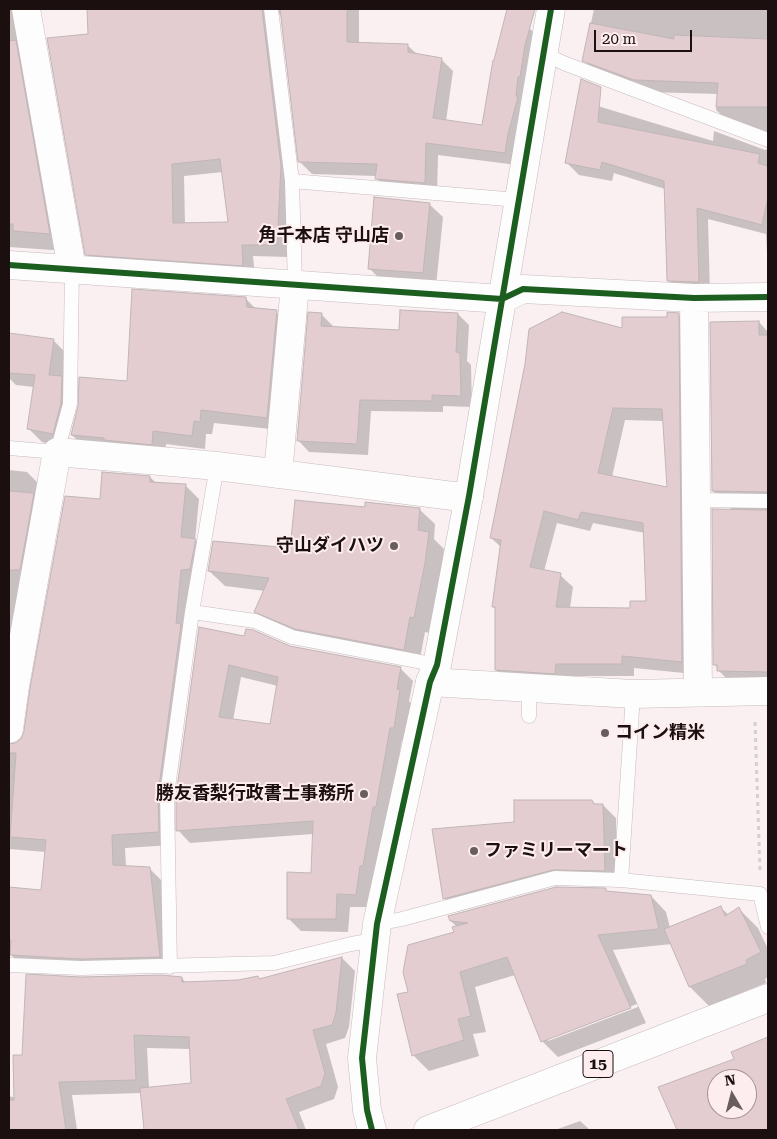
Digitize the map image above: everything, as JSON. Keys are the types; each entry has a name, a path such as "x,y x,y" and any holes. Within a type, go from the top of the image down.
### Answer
{"street":[{"path":"26,9 72,270"},
{"path":"372,1130 367,1110 362,1058 376,932 434,674 469,496 549,9"},
{"path":"9,265 502,299 523,290 694,298 768,297"},
{"path":"278,474 294,285"},
{"path":"694,298 698,692"},
{"path":"9,729 12,685 57,452 217,466 453,496 469,496"},
{"path":"434,674 529,688 633,694 761,691"},
{"name":"15","path":"428,1130 768,998"}],"lane":[{"path":"271,9 292,181 294,285"},
{"path":"542,53 566,64 768,140"},
{"path":"292,181 518,200"},
{"path":"9,448 57,452 70,404 72,270"},
{"path":"170,966 167,795 192,612 217,466"},
{"path":"696,500 768,501"},
{"path":"192,612 255,621 292,637 434,674"},
{"path":"529,688 529,716"},
{"path":"621,880 633,694"},
{"path":"9,965 80,968 274,964 351,944 402,919 555,878 621,880 760,894 768,927"}],"path":[{"path":"760,894 761,691"}],"building":[{"path":"87,9 262,9 281,166 277,245 242,245 243,266 85,255 47,38 88,34","holes":["220,159 228,222 173,223 172,164"]},
{"path":"280,9 347,9 347,42 408,44 408,52 442,58 433,118 482,125 493,60 507,9 535,9 525,45 520,77 518,77 516,96 518,97 505,153 426,143 425,183 375,179 377,164 298,162"},
{"path":"590,23 674,39 674,35 768,39 768,107 716,107 718,83 634,80 582,61"},
{"path":"16,40 50,234 13,231 13,224 9,224 9,41"},
{"path":"581,79 601,87 598,122 760,154 758,163 768,166 768,197 762,225 697,208 699,282 667,281 664,181 602,162 600,170 565,163"},
{"name":"角千本店 守山店","path":"374,197 430,203 423,273 368,269"},
{"path":"132,289 246,297 247,307 277,310 267,418 201,410 200,422 194,421 192,436 153,431 152,445 71,435 78,406 79,377 127,381"},
{"path":"400,310 458,313 456,352 460,353 461,396 432,395 432,401 360,400 357,444 297,441 308,312 322,313 321,326 399,330"},
{"path":"562,312 622,328 622,317 667,317 667,312 679,313 682,662 622,656 622,664 556,664 555,674 495,670 495,607 492,607 501,540 490,538 525,364 529,329","holes":["613,408 662,409 667,487 598,473","544,511 578,520 581,512 643,523 646,601 630,601 630,608 556,607 561,573 530,567"]},
{"path":"759,321 759,335 768,335 768,492 712,491 710,322"},
{"path":"9,333 54,339 49,375 62,376 61,403 53,434 27,429 35,375 9,373"},
{"path":"102,472 150,476 150,482 186,484 181,537 196,539 190,569 181,570 176,623 181,624 158,794 159,832 112,835 113,865 150,867 160,957 81,959 10,955 9,887 41,890 46,840 10,837 16,753 9,753 9,744 21,739 24,731 65,496 100,499"},
{"path":"9,491 34,493 20,570 9,570"},
{"path":"295,500 365,507 365,502 420,508 418,530 429,532 414,618 410,617 404,650 295,629 254,612 269,578 208,571 213,541 290,548"},
{"path":"712,509 768,510 768,672 717,671 717,665 713,665"},
{"path":"199,627 244,636 246,629 253,630 290,646 401,667 397,689 400,690 394,728 390,728 376,807 373,807 363,866 360,866 356,895 337,894 336,919 287,919 287,872 311,873 313,821 176,831 176,796","holes":["229,665 278,677 270,724 219,717"]},
{"path":"514,800 592,800 594,804 603,804 605,871 553,870 443,899 432,829 514,822"},
{"path":"556,887 606,888 606,891 651,895 659,929 598,935 631,1008 541,1042 507,957 460,972 471,1016 458,1019 464,1040 412,1056 397,994 408,992 403,972 408,945 454,932 452,927 468,923 450,921 448,916"},
{"path":"721,906 725,916 739,907 761,952 746,960 747,964 689,987 664,929"},
{"path":"342,957 336,1013 332,1025 313,1030 325,1073 321,1086 286,1099 299,1130 144,1130 140,1088 191,1083 189,1037 134,1035 136,1080 59,1082 66,1130 9,1130 9,1100 14,1100 13,1055 22,1055 26,974 81,977 161,975 182,977 182,982 238,980 258,976 259,979"},
{"path":"768,1037 768,1130 677,1130 658,1087 734,1059 731,1052"}],"cycle path":[{"path":"372,1130 367,1110 362,1058 377,924 430,682 437,665 469,496 551,9"},
{"path":"9,265 502,299 523,289 694,298 768,297"}],"place":[{"name":"角千本店 守山店","path":"399,236"},
{"name":"守山ダイハツ","path":"394,546"},
{"name":"コイン精米","path":"605,733"},
{"name":"勝友香梨行政書士事務所","path":"364,794"},
{"name":"ファミリーマート","path":"474,851"}]}
